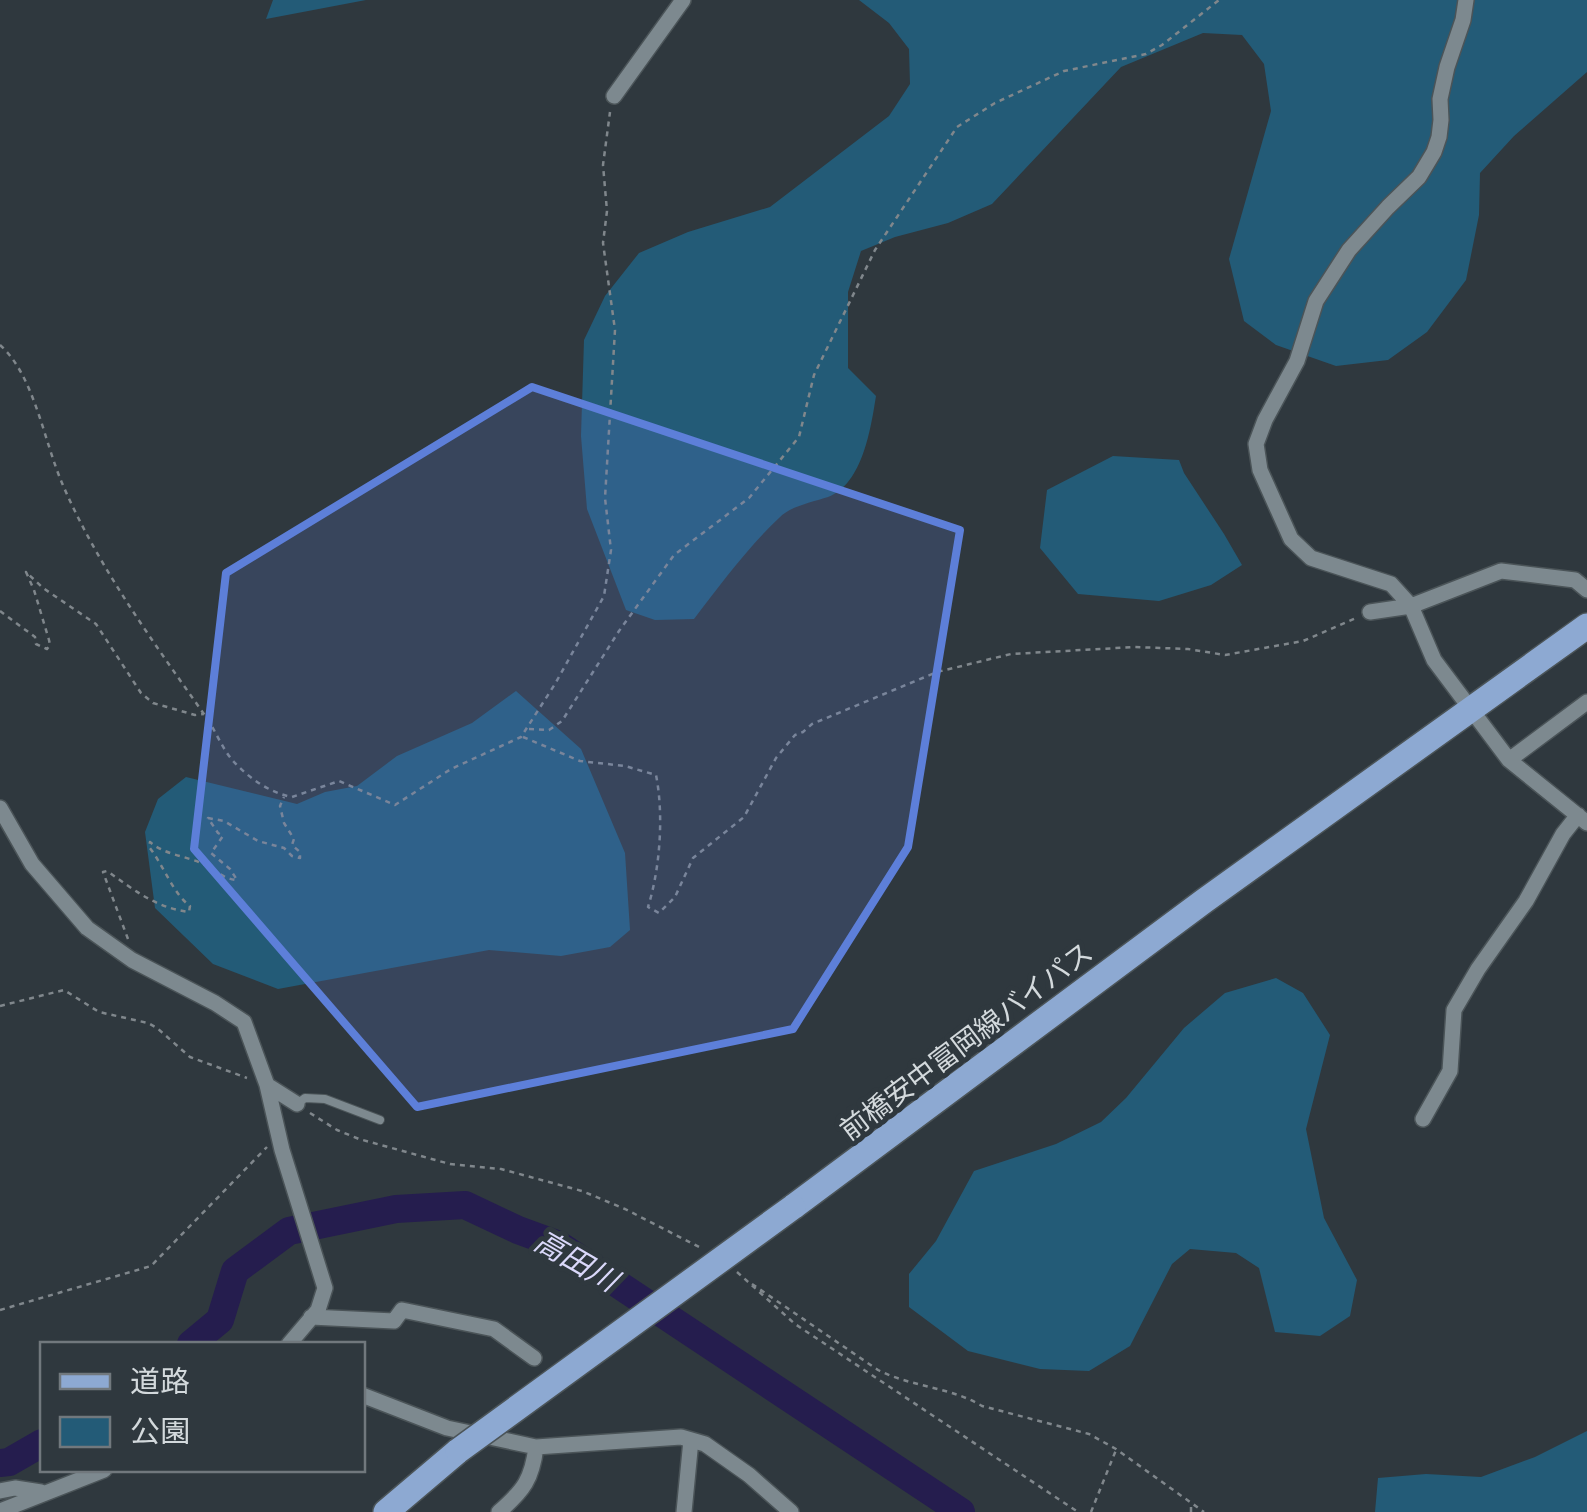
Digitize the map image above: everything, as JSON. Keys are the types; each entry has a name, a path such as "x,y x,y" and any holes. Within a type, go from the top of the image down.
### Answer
{"main road":[{"name":"前橋安中富岡線バイパス","path":"386,1512 458,1452 1204,901 1587,626"}],"street":[{"path":"614,96 682,0"},
{"path":"1423,1119 1450,1071 1454,1010 1526,901 1563,834 1583,819 1510,760 1434,660 1412,606 1391,584 1311,558 1291,539 1260,470 1256,444 1297,361 1316,301 1349,250 1419,176 1434,152 1439,137 1440,98 1466,0"},
{"path":"1370,612 1412,606 1501,571 1576,580 1587,590"},
{"path":"1510,760 1587,702"},
{"path":"0,808 32,864 87,928 132,960 244,1022 267,1085 280,1143 325,1288 318,1310 291,1342"},
{"path":"267,1085 296,1104"},
{"path":"311,1318 394,1322 402,1310 494,1330 534,1358"},
{"path":"365,1396 447,1428 536,1446 682,1437 705,1444 750,1475 791,1512"},
{"path":"684,1512 690,1440"},
{"path":"500,1512 528,1482 534,1470 536,1446"},
{"path":"0,1511 99,1472"},
{"path":"0,1491 15,1488 45,1493"}],"lane":[{"path":"296,1104 305,1098 325,1099 380,1120"}],"path":[{"path":"528,729 549,730 562,721 618,632 674,555 750,498 799,437 814,375 875,250 957,128 995,103 1064,72 1146,54 1219,0"},
{"path":"0,345 13,356 32,397 63,486 97,551 232,760 260,784 292,798 339,781 396,805 451,770 521,737 604,596 611,550 606,498 615,330 603,243 607,211 603,165 614,96"},
{"path":"0,612 35,637 36,644 47,649 50,645 26,572 96,624 141,693 153,703 195,716 204,714"},
{"path":"521,737 580,761 625,766 656,775 660,798 655,884 648,908 659,912 675,897 693,858 744,817 776,758 796,735 865,701 937,672 1011,654 1135,647 1225,654 1304,641 1370,612"},
{"path":"132,960 126,929 102,872 108,872 150,902 189,912 190,906 181,900 163,864 149,847 150,842 156,848 201,862 228,880 236,880 211,852 223,836 208,818 224,821 258,841 284,848 300,858 284,823 280,806 285,796"},
{"path":"0,1006 64,990 98,1012 148,1023 190,1057 267,1085"},
{"path":"0,1310 150,1266 280,1143"},
{"path":"744,1280 878,1370 898,1380 967,1397 982,1406 1089,1434 1204,1512"},
{"path":"1091,1512 1116,1449"},
{"path":"1191,1501 1191,1512"}],"highlighted area":[{"path":"532,387 960,530 908,847 793,1029 417,1107 194,849 226,573"}],"green space":[{"path":"273,0 366,0 266,19"},
{"path":"859,0 1587,0 1587,72 1514,136 1480,173 1479,215 1466,280 1427,332 1388,360 1336,366 1276,345 1244,321 1229,259 1271,111 1264,64 1242,35 1203,33 1121,67 992,204 948,223 861,251 848,292 848,368 876,396 863,453 850,480 828,497 795,507 779,518 694,619 655,620 626,610 587,509 581,436 584,340 605,296 639,253 688,232 770,207 889,116 910,84 909,49 889,23"},
{"path":"1113,456 1179,460 1242,565 1211,585 1159,601 1078,594 1040,548 1047,490"},
{"path":"516,691 581,749 625,853 630,930 610,947 561,956 489,950 278,989 213,964 155,908 145,832 158,799 186,777 297,804 325,792 357,786 397,756 472,723"},
{"path":"1276,978 1303,993 1330,1035 1306,1129 1324,1218 1357,1280 1350,1316 1320,1336 1275,1332 1259,1268 1236,1253 1190,1249 1172,1264 1130,1346 1089,1371 1040,1369 968,1351 909,1307 909,1274 936,1241 974,1171 1056,1144 1101,1122 1184,1028 1225,993"},
{"path":"1587,1431 1587,1512 1375,1512 1378,1478 1426,1474 1481,1477 1535,1457"}],"waterway":[{"name":"高田川","path":"193,1342 220,1320 235,1271 289,1231 396,1209 465,1205 559,1245 961,1512"},
{"name":"高田川","path":"0,1463 40,1444"}]}
